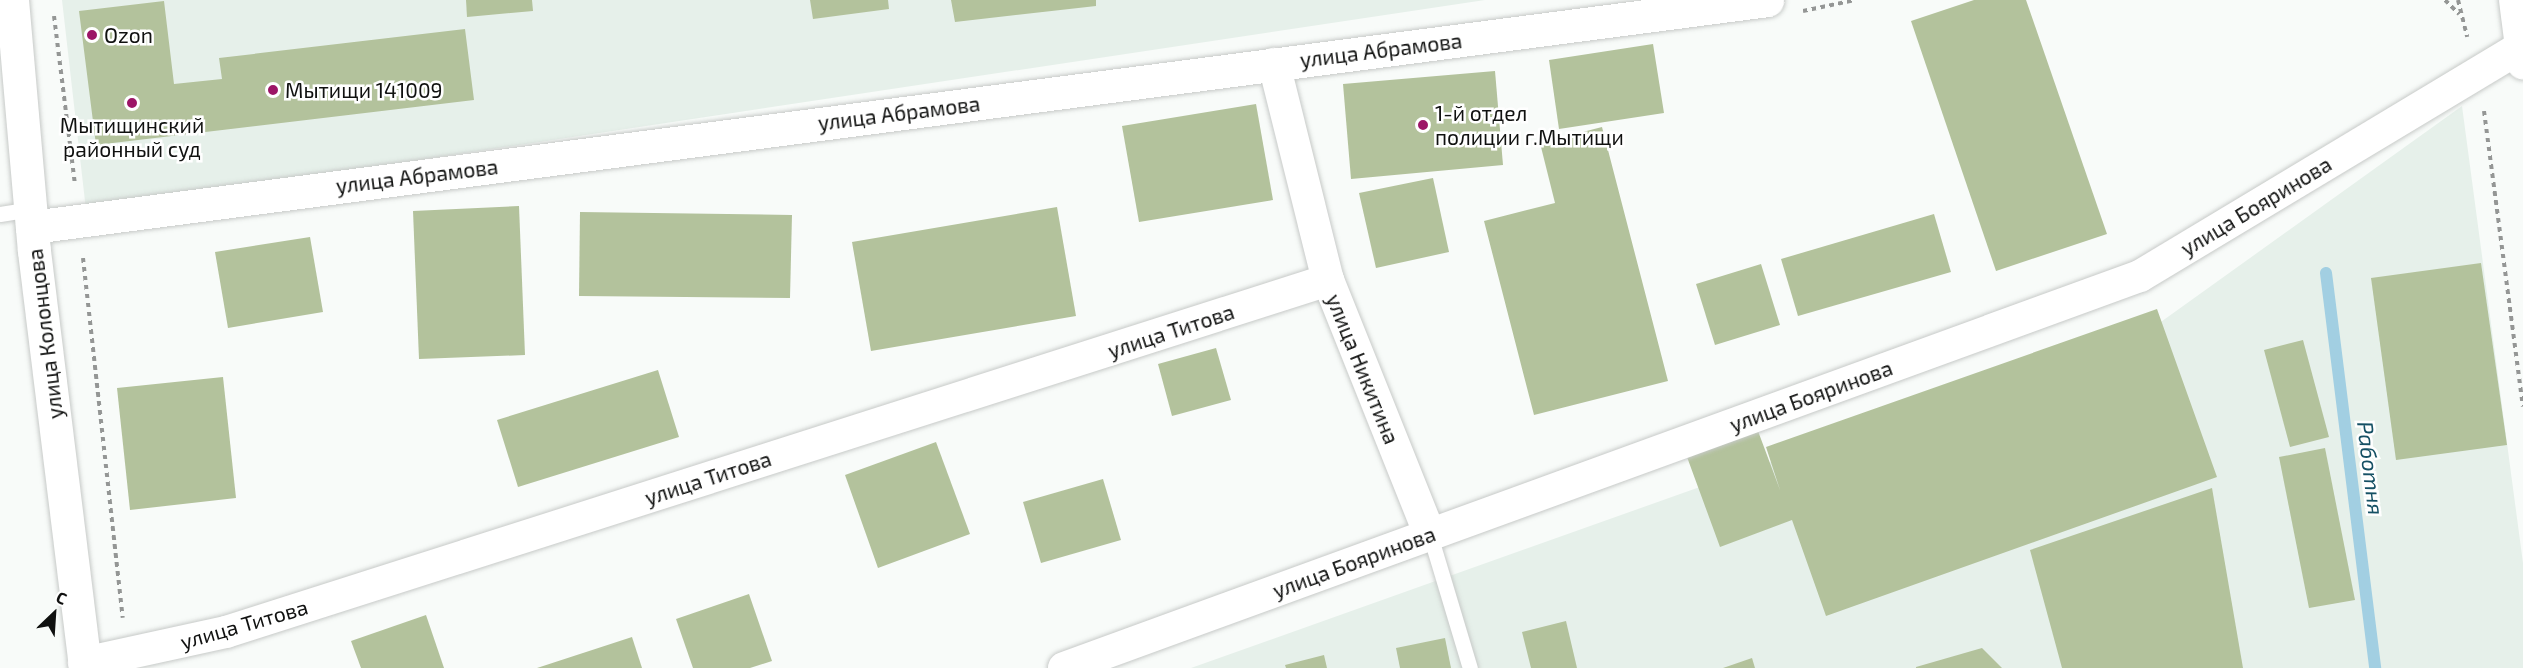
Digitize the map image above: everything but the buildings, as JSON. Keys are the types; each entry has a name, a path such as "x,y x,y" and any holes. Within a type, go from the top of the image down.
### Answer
{"street":[{"name":"улица Колонцова","path":"12,0 21,217 84,666"},
{"name":"улица Абрамова","path":"21,217 1275,64 1764,0"},
{"path":"2515,0 2522,56"},
{"name":"улица Бояринова","path":"1064,668 2140,276 2479,72 2522,56"},
{"name":"улица Никитина","path":"1275,64 1328,280 1430,535"},
{"name":"улица Титова","path":"84,666 226,632 1328,280"}],"lane":[{"name":"улица Никитина","path":"1430,535 1470,668"}],"path":[{"path":"2445,0 2459,14 2458,0"},
{"path":"53,12 76,195"},
{"path":"2479,72 2523,405"},
{"path":"81,246 127,654"}],"shaded area":[{"path":"62,0 1485,0 86,210"},
{"path":"2462,106 2523,563 2523,668 1191,668 2158,324"}],"waterway":[{"name":"Работня","path":"2326,273 2375,668"}],"place":[{"name":"Ozon","path":"92,35"},
{"name":"Мытищи 141009","path":"273,90"},
{"name":"Мытищинский районный суд","path":"132,103"},
{"name":"1-й отдел полиции г.Мытищи","path":"1423,125"}]}
